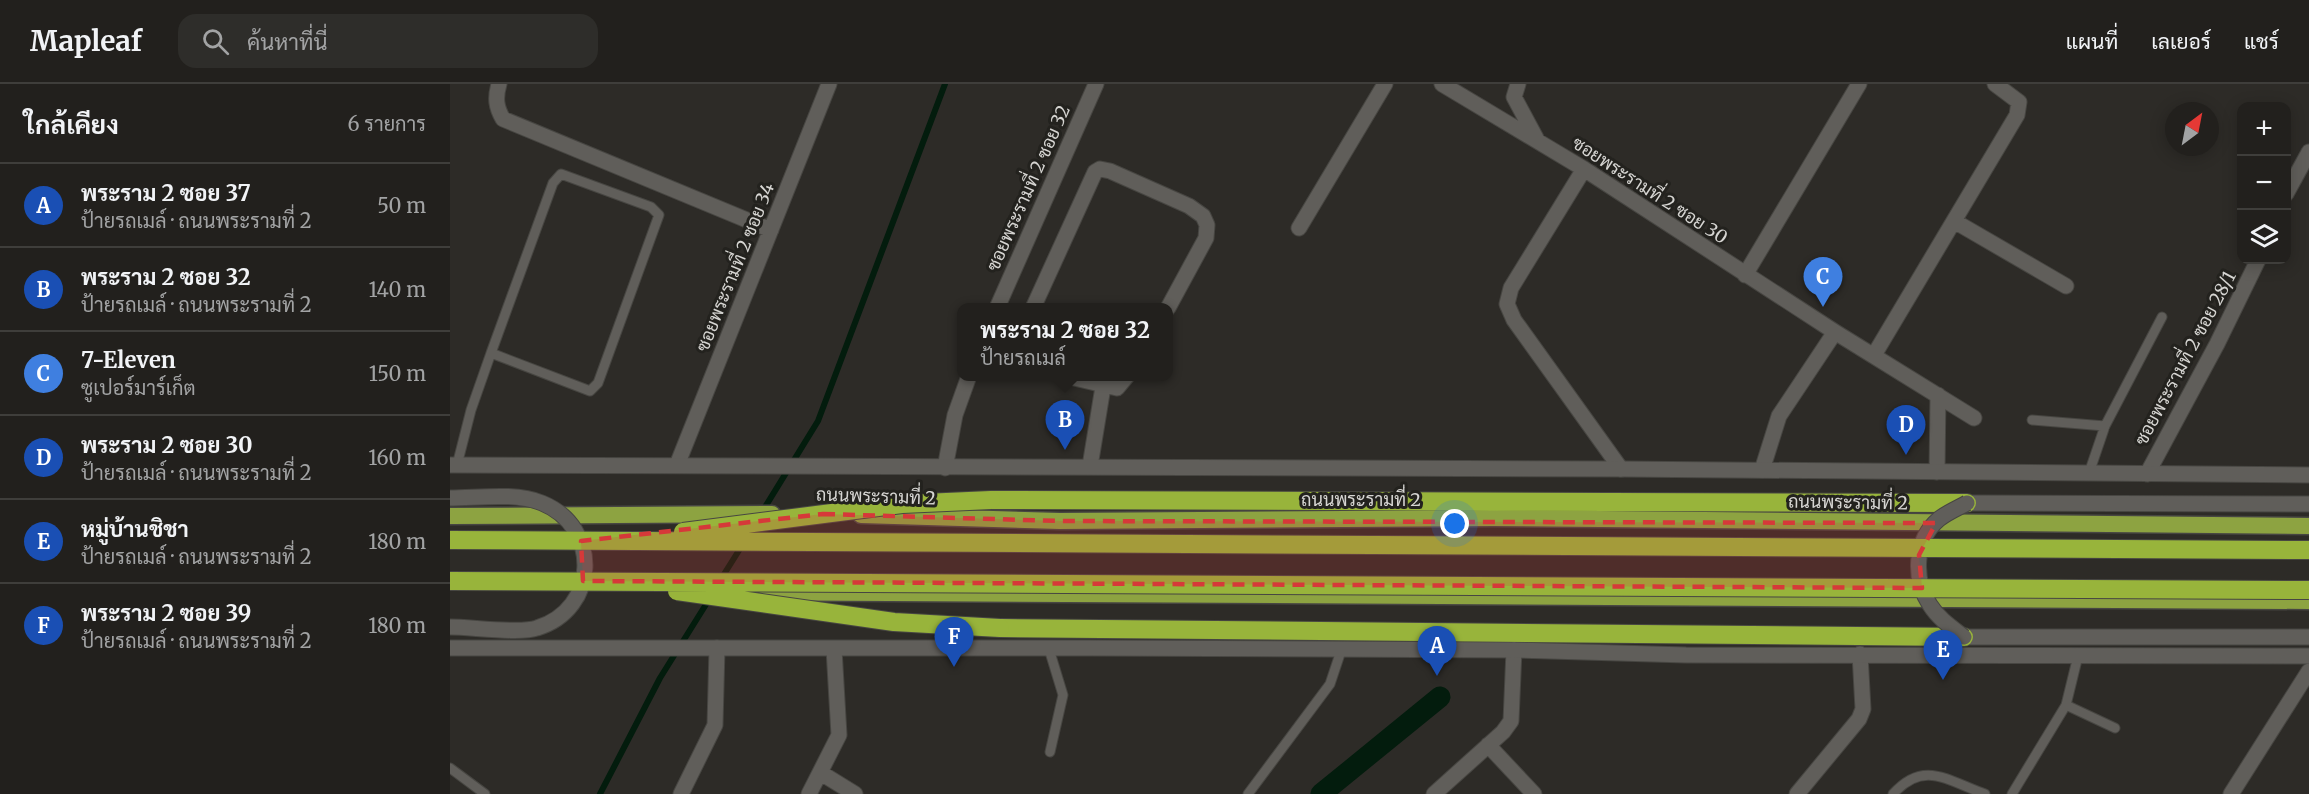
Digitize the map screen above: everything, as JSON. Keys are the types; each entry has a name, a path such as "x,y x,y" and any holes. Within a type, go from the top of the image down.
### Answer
{"highway":[{"path":"610,541 902,504 971,500 1968,503"},
{"name":"ถนนพระรามที่ 2","path":"450,516 801,513 1060,521 1505,518 2309,525"},
{"path":"450,540 2309,550"},
{"path":"450,580 2309,590"},
{"path":"610,581 859,618 939,626 1964,637"},
{"path":"450,590 2309,601"}],"street":[{"path":"499,84 495,95 497,109 503,119 771,230"},
{"name":"ซอยพระรามที่ 2 ซอย 34","path":"677,465 829,84"},
{"name":"ซอยพระรามที่ 2 ซอย 32","path":"999,303 1096,84"},
{"path":"1299,228 1385,84"},
{"name":"ซอยพระรามที่ 2 ซอย 30","path":"1442,84 1584,169 1834,332 1974,418"},
{"path":"1518,84 1514,97 1536,140"},
{"path":"1745,275 1859,84"},
{"path":"1874,356 2017,115 2019,102 1995,84"},
{"path":"2291,185 2309,152"},
{"path":"1035,303 1095,172 1100,169 1110,171 1189,206 1203,216 1207,225 1206,238 1171,303"},
{"path":"1584,169 1511,288 1507,304 1514,320 1621,469"},
{"path":"1954,220 2066,286"},
{"name":"ซอยพระรามที่ 2 ซอย 28/1","path":"2147,474 2217,344 2256,264"},
{"path":"1762,470 1779,416 1834,332"},
{"path":"945,468 955,415 967,381"},
{"path":"1083,381 1103,387 1117,388 1123,381"},
{"path":"1090,466 1103,387"},
{"path":"1937,472 1938,395"},
{"name":"ถนนพระรามที่ 2","path":"454,465 677,465 760,468 1090,466 2309,475"},
{"path":"450,498 527,499 547,505 578,532 585,562 580,591 564,614 549,624 534,630 450,627"},
{"path":"2309,504 1968,503 1948,513 1932,526 1923,544 1918,565 1921,586 1930,605 1946,623 1964,637 2309,637"},
{"path":"450,648 646,646 834,649 1514,650 1686,655 2309,656"},
{"path":"681,794 715,725 711,648"},
{"path":"809,794 839,735 834,649"},
{"path":"1434,794 1511,721 1514,650"},
{"path":"1797,794 1859,719 1863,709 1860,654"},
{"path":"2230,794 2309,671"},
{"path":"1488,745 1534,794"},
{"path":"821,773 855,794"}],"lane":[{"path":"454,465 491,353 556,177 561,174 568,176 657,211 657,220 594,390 586,390 491,353"},
{"path":"2089,473 2105,426 2162,317"},
{"path":"2032,420 2105,426"},
{"path":"1049,648 1063,695 1050,752"},
{"path":"1248,794 1330,684 1341,651"},
{"path":"2012,794 2066,705 2078,656"},
{"path":"2066,705 2115,728"},
{"path":"450,768 485,794"},
{"path":"1893,794 1904,781 1920,774 1932,774 1985,794"}],"highlighted area":[{"path":"823,514 1060,521 1936,523 1919,555 1922,588 583,581 581,541"}],"waterway":[{"path":"762,512 818,421 945,84"},
{"path":"721,579 743,544"},
{"path":"600,794 660,678 710,598"},
{"path":"1321,794 1440,697"}],"place":[{"name":"7-Eleven","path":"1823,307"},
{"name":"พระราม 2 ซอย 32","path":"1065,450"},
{"name":"พระราม 2 ซอย 30","path":"1906,455"},
{"name":"พระราม 2 ซอย 39","path":"954,667"},
{"name":"พระราม 2 ซอย 37","path":"1437,676"},
{"name":"หมู่บ้านชิชา","path":"1943,680"}]}
